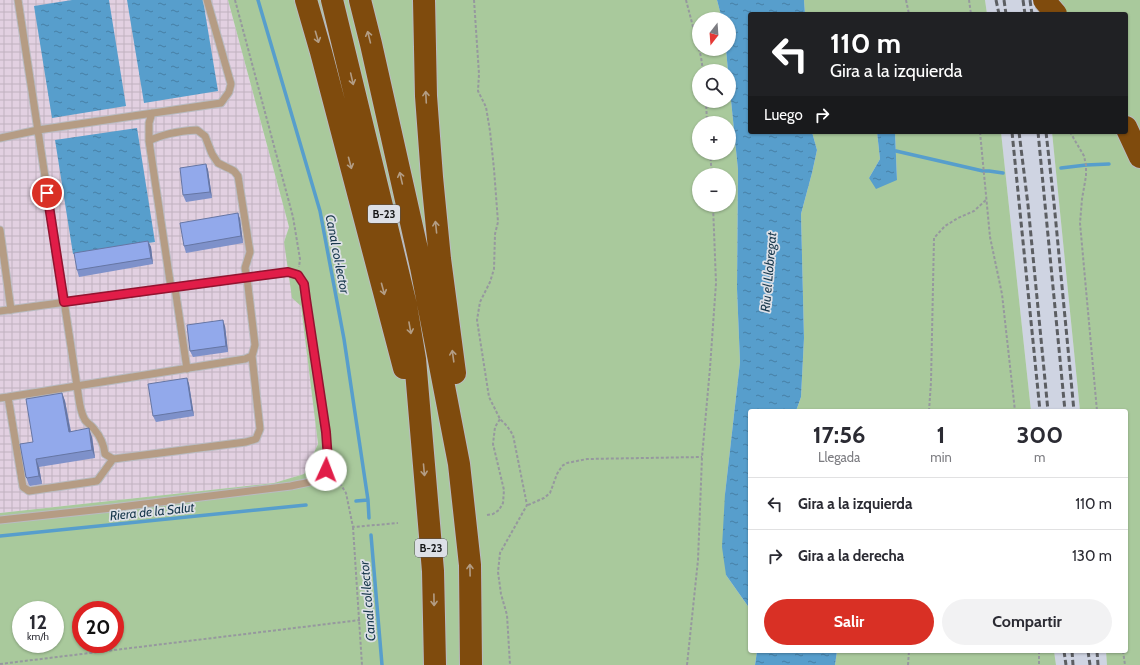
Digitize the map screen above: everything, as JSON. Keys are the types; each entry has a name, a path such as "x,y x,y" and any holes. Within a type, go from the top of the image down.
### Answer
{"highway":[{"path":"306,0 421,431"},
{"name":"B-23","path":"332,0 406,305 415,358 433,571 435,665"},
{"name":"B-23","path":"360,0 421,267 459,464 470,565 471,665"},
{"path":"424,0 426,96 432,177 440,259 459,397 459,464"},
{"path":"1044,0 1054,12"},
{"path":"1128,131 1140,157"}],"lane":[{"path":"20,0 80,409 85,421 93,428 99,437 104,447 105,454 113,459 246,442 256,439 260,429 252,356 255,345 245,268 250,252 238,176 234,171 218,163 212,154 205,136 197,130 157,137 148,141"},
{"path":"0,138 38,130 221,103 229,92 231,84 207,0"},
{"path":"152,113 149,123 148,141 187,368"},
{"path":"0,230 11,310"},
{"path":"0,311 288,272 298,275 304,284 326,432 328,460 326,470 321,477 313,481 291,486 120,508 0,520"},
{"path":"0,398 245,359 252,356"},
{"path":"8,397 23,487 29,491 97,481 113,459"}],"path":[{"path":"235,0 293,217 300,259 298,275"},
{"path":"474,0 479,74 478,91 486,107 489,125 498,222 495,234 494,269 490,282 480,302 477,320 489,397 500,419 513,435 527,505"},
{"path":"686,0 702,64"},
{"path":"906,0 909,12"},
{"path":"969,0 971,12"},
{"path":"980,134 990,237 1002,294 1015,409"},
{"path":"1071,134 1084,156 1086,164 1086,176 1080,223 1097,409"},
{"path":"929,409 934,238 945,226 974,211 987,199"},
{"path":"687,665 698,560 702,457 716,283 713,212"},
{"path":"487,515 493,514 499,510 504,503 504,490 493,444 494,426 500,419"},
{"path":"510,665 507,615 501,594 498,572 500,553 527,505 544,498 550,493 557,474 562,466 567,463 587,459 702,457"},
{"path":"321,477 341,485 346,493 354,527 362,665"},
{"path":"354,527 398,523"},
{"path":"0,664 360,620"},
{"path":"908,665 909,653"},
{"path":"1039,653 1039,665"},
{"path":"1123,653 1125,665"}],"shaded area":[{"path":"0,0 228,0 289,227 284,242 301,305 318,444 304,474 274,483 0,513"},
{"path":"985,0 1037,0 1039,12 987,12"},
{"path":"1001,134 1052,134 1080,409 1031,409"},
{"path":"1054,653 1106,653 1107,665 1056,665"}],"green space":[{"path":"228,0 717,0 720,12 692,12 692,56 727,56 727,64 692,64 692,108 732,108 733,116 692,116 692,160 736,160 736,150 738,170 737,289 740,362 725,494 726,575 748,606 748,653 757,653 755,665 0,665 0,513 274,483 304,474 318,444 301,306 292,298 284,242 289,227"},
{"path":"804,0 985,0 987,12 805,12"},
{"path":"1037,0 1140,0 1140,665 1107,665 1106,653 1128,653 1128,409 1080,409 1052,134 1128,134 1128,12 1039,12"},
{"path":"813,134 877,134 880,159 869,178 897,180 895,134 1001,134 1031,409 797,409 801,397 804,338 801,214 817,150"},
{"path":"837,653 1054,653 1056,665 835,665"}],"water":[{"path":"72,0 109,0 126,106 52,118 34,6"},
{"path":"127,0 203,0 218,91 144,103"},
{"name":"Riu el Llobregat","path":"717,0 804,0 805,12 748,12 748,134 813,134 817,150 801,214 804,338 801,397 797,409 748,409 748,606 726,575 722,547 725,494 740,362 737,289 738,170 736,150 736,116 733,116 732,108 736,108 736,64 727,64 727,56 736,56 736,12 720,12"},
{"path":"137,128 155,242 73,254 55,140"},
{"path":"877,134 895,134 897,180 876,189 869,178 880,159"},
{"path":"757,653 837,653 835,665 755,665"}],"building":[{"path":"206,164 210,192 183,195 180,168"},
{"path":"238,213 241,236 184,246 180,223"},
{"path":"148,241 151,258 77,270 74,253"},
{"path":"223,320 226,346 190,351 187,325"},
{"path":"187,378 192,410 153,416 148,384"},
{"path":"62,393 69,432 89,428 92,450 36,459 39,476 27,478 20,444 33,442 26,399"}],"waterway":[{"name":"Canal col·lector","path":"258,0 320,211 344,339 368,500 369,518"},
{"path":"896,151 983,171 1003,173"},
{"path":"1061,168 1109,164"},
{"name":"Riera de la Salut","path":"356,501 368,500"},
{"name":"Riera de la Salut","path":"0,536 306,505"},
{"name":"Canal col·lector","path":"371,535 382,665"}],"railway":[{"path":"996,0 999,12"},
{"path":"1004,0 1006,12"},
{"path":"1023,0 1025,12"},
{"path":"1030,0 1032,12"},
{"path":"1012,134 1040,409"},
{"path":"1019,134 1028,205 1048,409"},
{"path":"1038,134 1065,409"},
{"path":"1046,134 1074,409"},
{"path":"1064,653 1066,665"},
{"path":"1072,653 1073,665"},
{"path":"1088,653 1090,665"},
{"path":"1097,653 1098,665"}],"route":[{"path":"47,193 64,302 288,272 298,275 304,284 326,432 328,460 326,470"}]}
